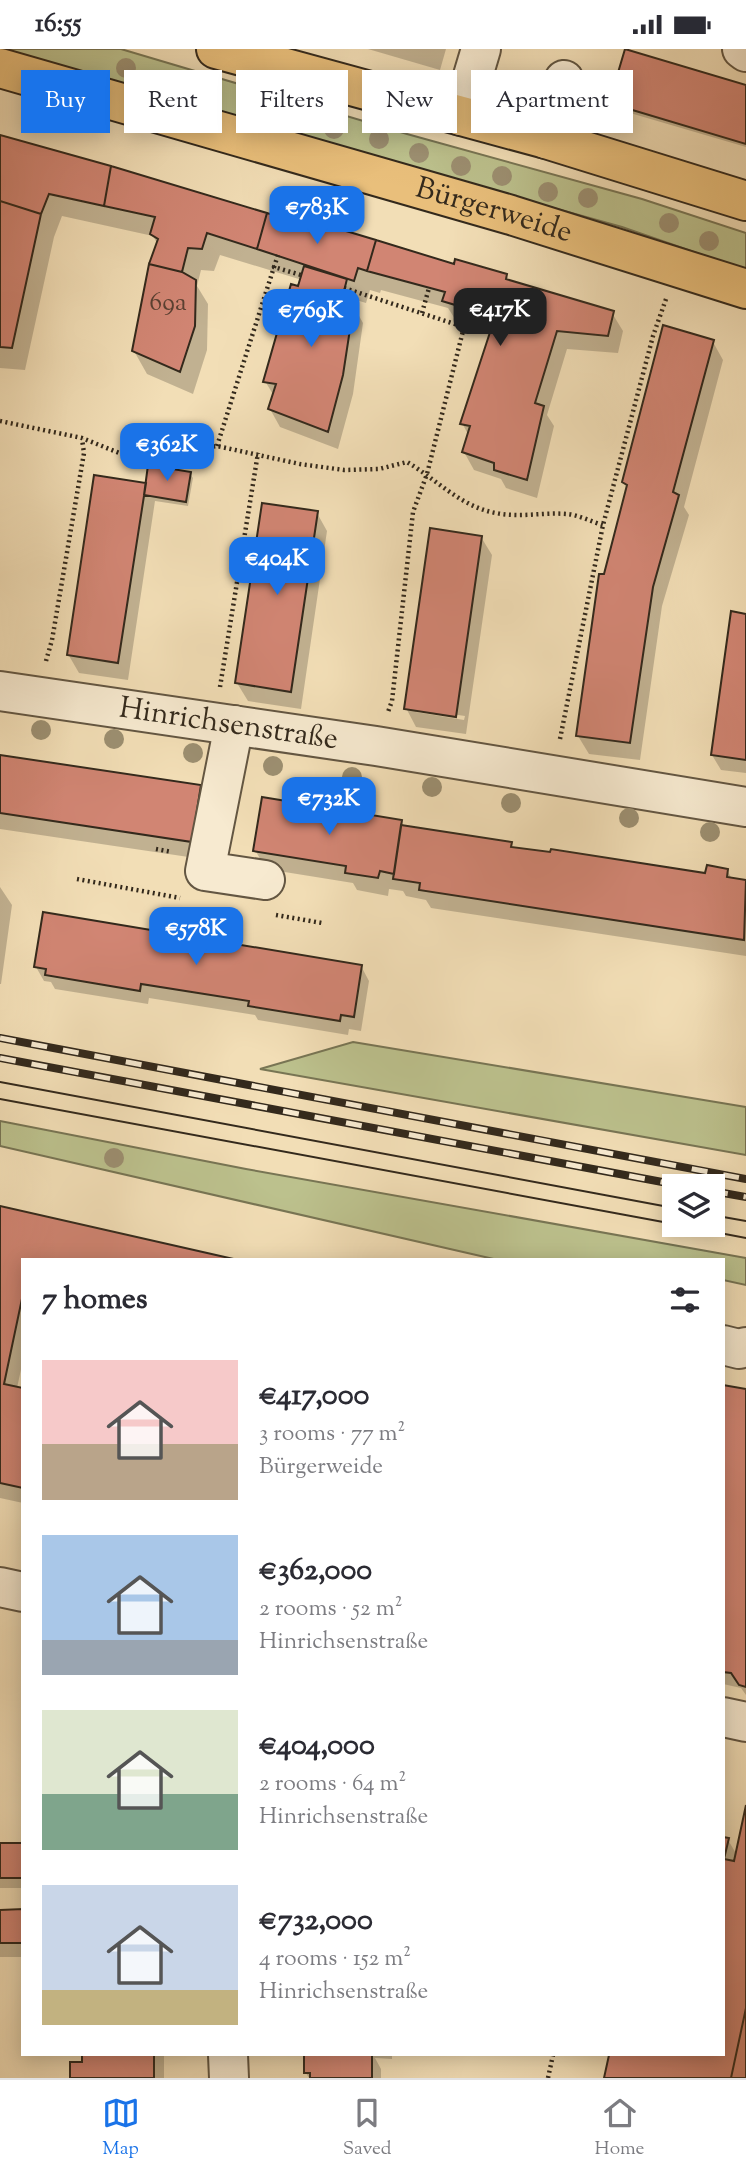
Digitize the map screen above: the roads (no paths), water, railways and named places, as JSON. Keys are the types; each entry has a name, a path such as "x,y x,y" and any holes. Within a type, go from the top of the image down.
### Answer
{"main road":[{"path":"216,49 546,139 746,201"},
{"name":"Bürgerweide","path":"0,68 310,155 746,289"}],"street":[{"path":"460,116 481,49"},
{"path":"742,49 746,53"},
{"path":"546,139 548,133"},
{"name":"Hinrichsenstraße","path":"18,693 376,746 746,807"},
{"path":"222,723 205,871 265,880"},
{"path":"725,1326 746,1331"},
{"path":"725,1346 739,1349 746,1347"},
{"path":"0,1587 21,1592"},
{"path":"725,1717 746,1722"},
{"path":"228,2056 229,2078"}],"tram line":[{"path":"0,1082 662,1206"},
{"path":"0,1099 662,1222"},
{"path":"725,1217 746,1221"},
{"path":"725,1234 746,1238"}],"railway":[{"path":"0,1038 746,1179"},
{"path":"0,1058 662,1182"},
{"path":"725,1193 746,1197"}]}
